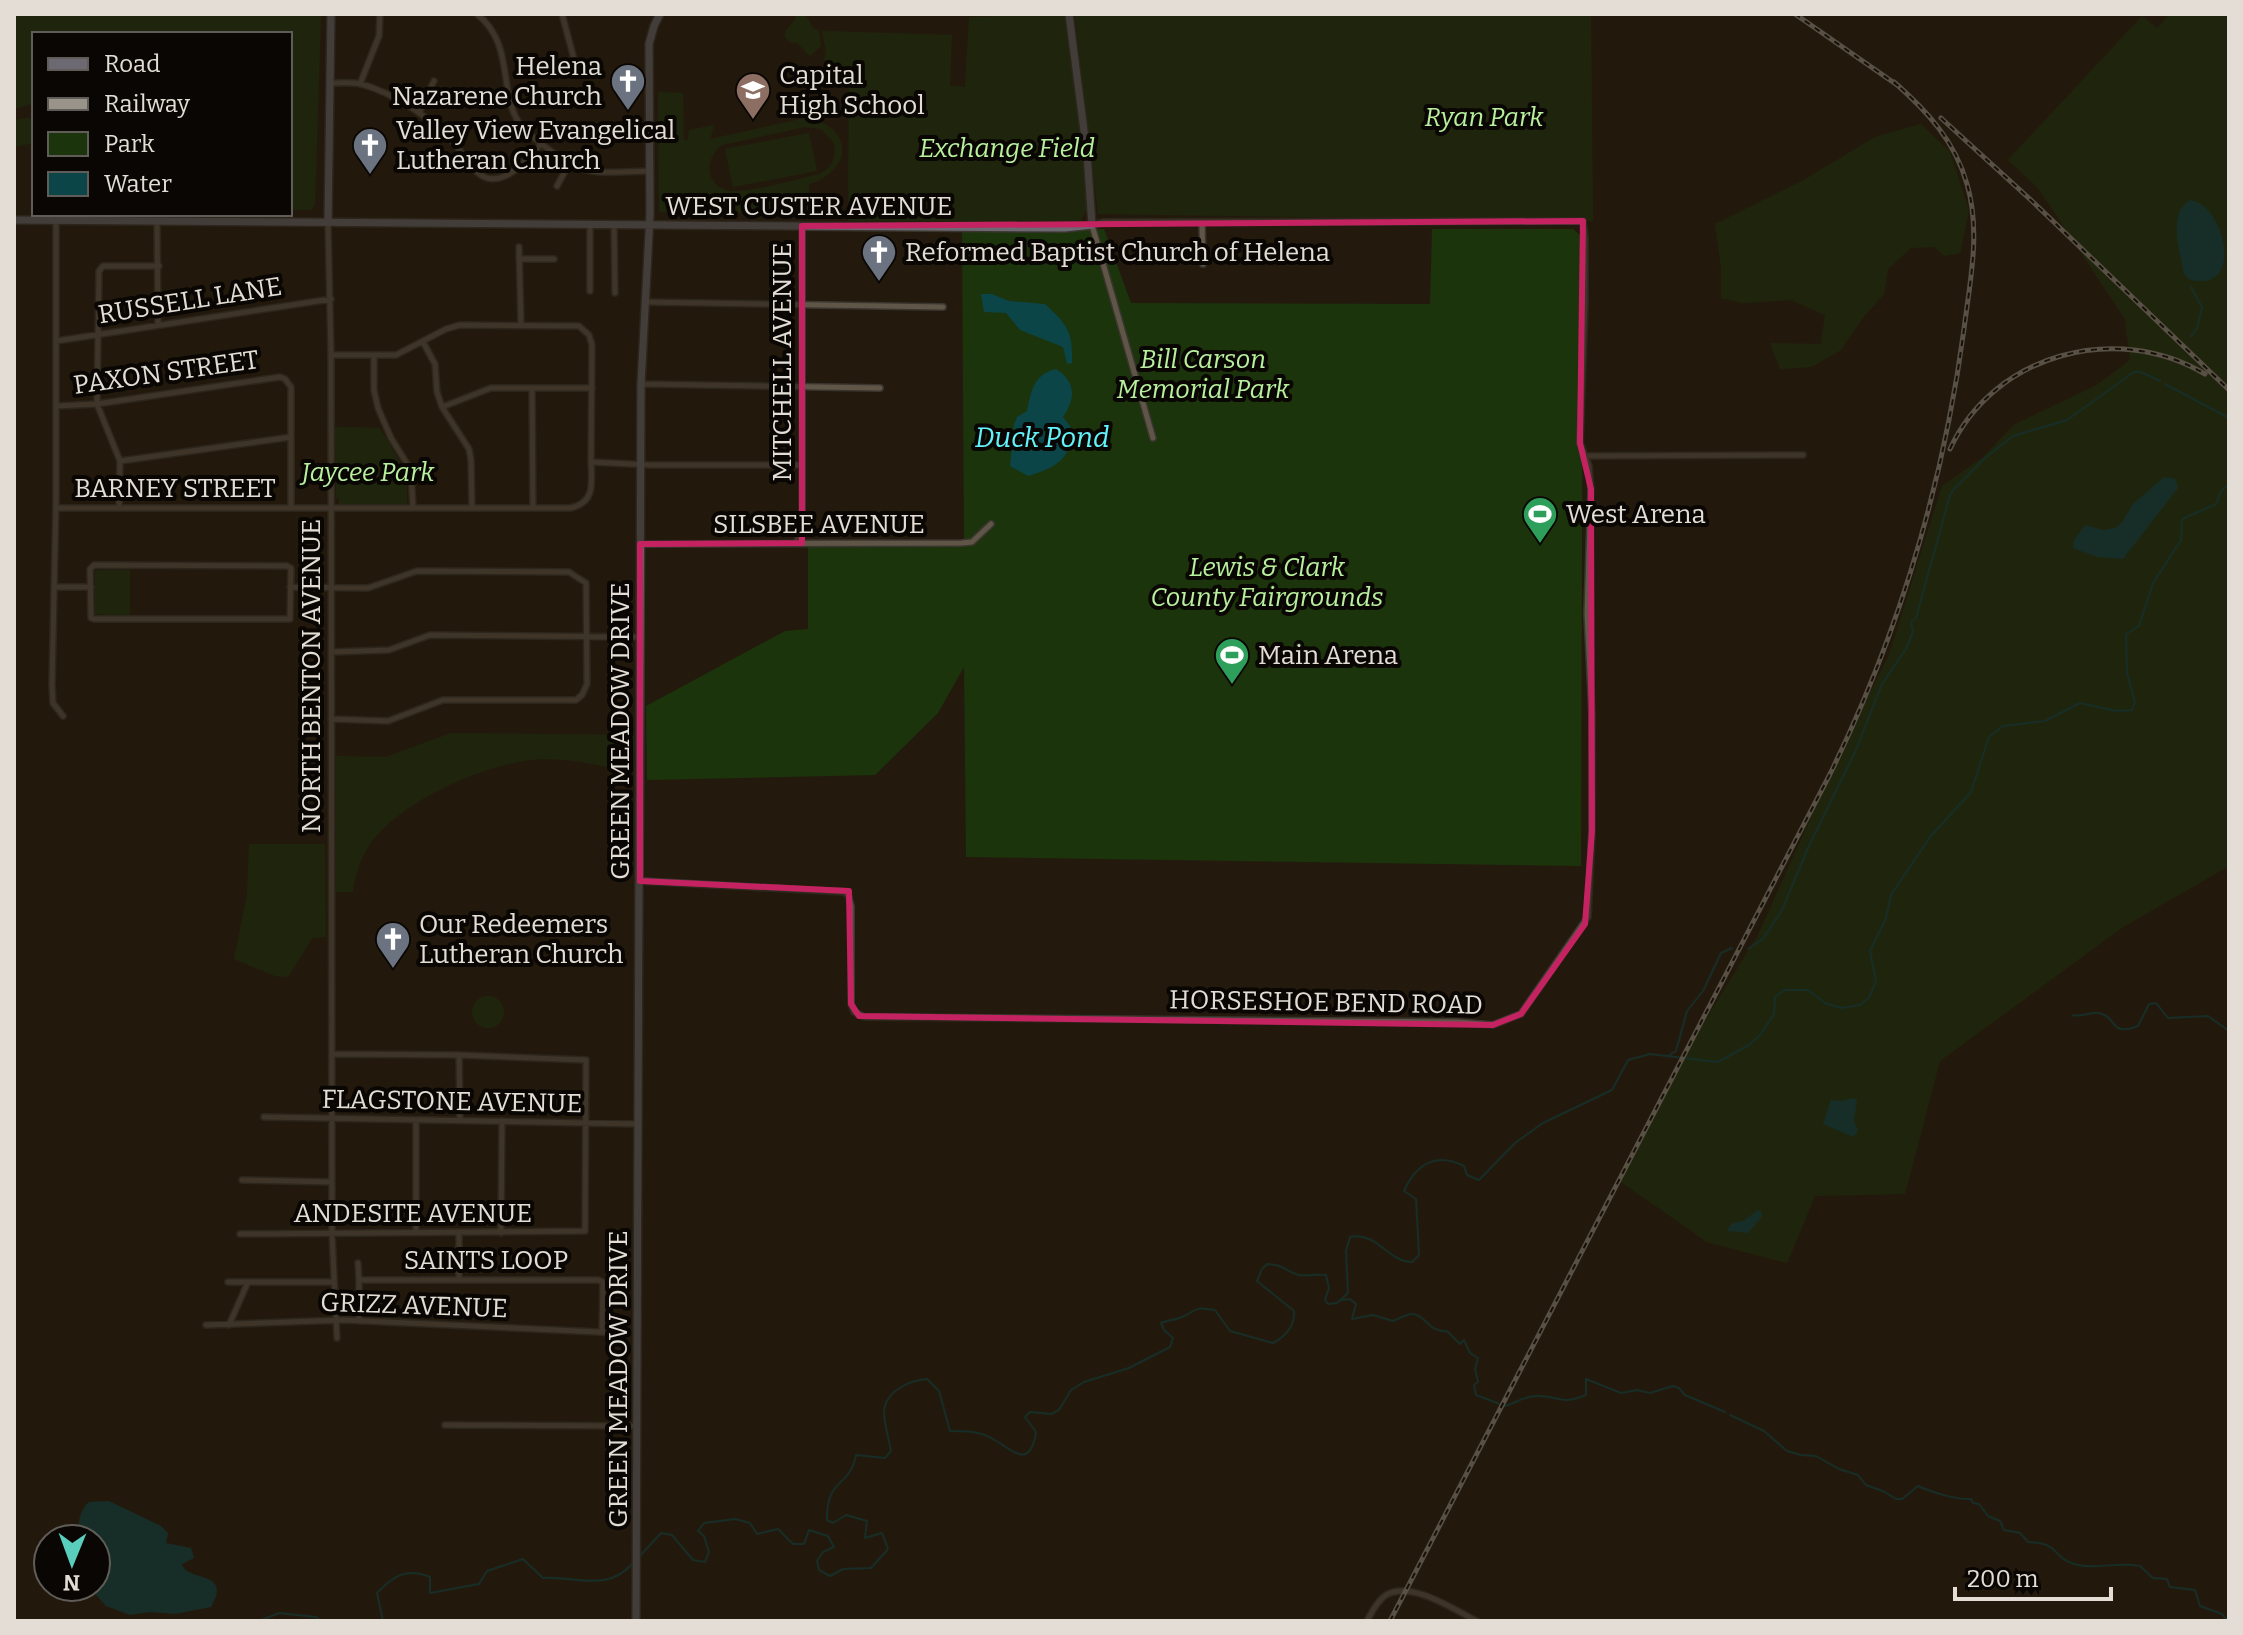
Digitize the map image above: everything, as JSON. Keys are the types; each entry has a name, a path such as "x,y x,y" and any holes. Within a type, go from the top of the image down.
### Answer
{"main road":[{"name":"NORTH BENTON AVENUE","path":"328,223 331,14"},
{"name":"GREEN MEADOW DRIVE","path":"636,1621 641,384 650,225 649,44 660,14"},
{"path":"1069,14 1087,154 1092,225"},
{"name":"WEST CUSTER AVENUE","path":"14,220 1065,228 1092,225"}],"street":[{"path":"360,84 379,36 380,14"},
{"path":"477,14 492,28 501,48 514,113 519,123 542,143 585,170 651,171"},
{"path":"562,14 574,59"},
{"path":"419,113 434,81"},
{"path":"330,83 360,84 419,113 441,129 471,166 487,178 498,178 512,172 542,143"},
{"path":"557,186 570,162"},
{"path":"56,221 56,508 52,693 56,709 63,716"},
{"path":"157,221 158,325"},
{"name":"WEST CUSTER AVENUE","path":"1092,225 1104,222 1583,221 1585,242"},
{"path":"1202,222 1203,264"},
{"name":"NORTH BENTON AVENUE","path":"328,223 331,299 332,1282 337,1338"},
{"path":"590,225 590,291"},
{"path":"614,225 615,293"},
{"path":"1092,225 1153,438"},
{"name":"MITCHELL AVENUE","path":"795,543 802,533 802,226"},
{"name":"HORSESHOE BEND ROAD","path":"640,881 844,892 851,906 851,1004 854,1012 864,1017 1458,1022 1483,1025 1514,1019 1528,1006 1588,917 1592,831 1592,713 1587,614 1591,489 1589,466 1580,443 1583,419 1585,242"},
{"path":"519,247 521,325"},
{"path":"519,259 554,259"},
{"path":"119,508 120,461 97,404 100,267 159,266"},
{"name":"RUSSELL LANE","path":"56,341 331,299"},
{"path":"645,302 943,307"},
{"path":"331,355 396,355 460,325 571,325 585,330 592,345 591,462 802,465"},
{"path":"423,342 435,364 437,392 442,407 469,449 472,508"},
{"path":"374,356 374,390 378,408 391,438 411,470 413,508"},
{"name":"PAXON STREET","path":"56,406 97,404 280,377 289,381 291,387 291,437"},
{"path":"641,384 880,388"},
{"path":"532,388 533,508"},
{"path":"442,407 489,389 592,388"},
{"path":"120,461 291,437 291,508"},
{"path":"1585,456 1803,455"},
{"name":"BARNEY STREET","path":"56,508 570,508 581,506 588,500 592,489 591,462"},
{"name":"SILSBEE AVENUE","path":"640,544 962,543 972,542 991,524"},
{"path":"94,565 287,566 291,568 290,587 288,620 91,618 90,569 94,565"},
{"path":"290,587 376,586 417,571 569,572 586,583 587,684 576,700 443,700 388,721 331,719"},
{"path":"55,587 91,587"},
{"path":"331,652 389,650 430,635 640,637"},
{"path":"332,1054 586,1060 587,1123"},
{"path":"459,1055 460,1120"},
{"name":"FLAGSTONE AVENUE","path":"264,1117 639,1124"},
{"path":"416,1120 416,1233"},
{"path":"501,1233 502,1121"},
{"name":"ANDESITE AVENUE","path":"240,1234 585,1231 587,1123"},
{"path":"242,1180 332,1182"},
{"path":"459,1233 459,1280"},
{"path":"358,1263 359,1321"},
{"name":"SAINTS LOOP","path":"359,1280 598,1280 603,1282 602,1332"},
{"path":"228,1282 332,1282"},
{"path":"229,1325 248,1282"},
{"name":"GRIZZ AVENUE","path":"206,1325 359,1321 620,1333"},
{"path":"445,1425 638,1426"},
{"path":"1367,1621 1385,1596 1401,1591 1431,1598 1477,1621"}],"highlighted area":[{"path":"1583,221 1580,443 1591,489 1592,831 1585,924 1521,1014 1493,1025 859,1016 851,1004 849,891 640,881 640,544 802,543 802,226"}],"green space":[{"path":"14,14 321,14 315,204 311,210 292,210 292,32 32,32 32,104 14,109"},
{"path":"793,14 805,14 813,28 819,30 821,46 810,56 797,43 785,37 796,18"},
{"name":"Exchange Field","path":"1066,14 1088,206 1081,221 848,221 849,85 840,78 839,70 824,59 826,52 822,31 952,35 950,86 965,87 969,17"},
{"name":"Ryan Park","path":"1075,14 1591,14 1593,221 1098,214"},
{"path":"2170,14 2229,14 2229,866 2123,927 1940,1061 1905,1194 1815,1196 1787,1263 1707,1242 1617,1179 1682,1058 1758,935 1840,753 1889,655 1942,486 1982,458 2015,424 2097,385 2130,360 2125,319 2038,188 2008,160 2142,16 2157,28"},
{"path":"658,92 683,93 684,141 688,140 689,130 714,125 710,139 815,116 833,129 840,141 842,149 838,164 825,177 809,184 809,213 659,212","holes":["805,127 821,129 834,143 835,153 828,168 820,174 758,189 734,191 719,187 711,176 712,156 722,145"]},
{"path":"14,120 32,120 32,143 14,147"},
{"path":"1921,124 1950,152 1969,211 1960,253 1944,256 1935,247 1911,248 1888,269 1884,294 1861,320 1841,350 1811,367 1780,369 1770,343 1821,344 1825,315 1791,300 1742,303 1721,298 1721,267 1715,224 1802,181 1875,137"},
{"path":"809,133 817,171 733,187 725,149"},
{"name":"Lewis & Clark County Fairgrounds","path":"1104,229 1131,303 1430,304 1432,229 1573,229 1580,235 1583,246 1581,866 966,857 964,667 938,713 875,775 647,780 646,706 785,631 808,629 808,547 964,547 962,230"},
{"name":"Jaycee Park","path":"335,427 380,428 407,474 407,504 339,504 339,498 336,498"},
{"path":"97,570 130,570 130,616 95,614"},
{"path":"451,733 634,735 633,771 547,759 502,766 452,784 428,796 387,825 365,853 353,892 336,892 336,756 386,757"},
{"path":"249,844 325,844 326,937 312,938 288,977 275,976 234,959 247,894"},
{"path":"488,996 499,1001 504,1012 499,1023 488,1028 477,1023 472,1012 477,1001"}],"water":[{"path":"2190,200 2201,204 2211,214 2223,242 2221,270 2213,278 2200,281 2190,280 2184,274 2178,244 2179,214"},
{"path":"981,294 992,294 1009,301 1045,304 1059,317 1070,335 1072,363 1067,364 1063,347 1020,330 1006,313 984,312"},
{"name":"Duck Pond","path":"1056,369 1067,379 1072,391 1063,417 1070,426 1069,447 1054,465 1028,476 1010,466 1014,424 1017,417 1027,411 1038,379"},
{"path":"2164,477 2176,479 2178,488 2123,559 2097,557 2073,548 2074,540 2085,525 2103,530 2115,528 2133,504"},
{"path":"1831,1100 1857,1100 1854,1121 1858,1131 1853,1137 1823,1124"},
{"path":"1758,1210 1762,1213 1761,1218 1748,1233 1727,1231 1732,1223 1743,1221"},
{"path":"109,1501 161,1526 168,1533 166,1543 191,1548 194,1558 182,1564 186,1570 213,1582 216,1595 211,1607 175,1614 150,1612 130,1615 106,1606 103,1603 112,1603 112,1523 80,1523 81,1514 89,1502"}],"waterway":[{"path":"2191,287 2202,307 2197,328 2191,336"},
{"path":"1748,949 1763,939 1782,910 1808,848 1855,752 1882,684 1906,649 1913,632 1911,622 1916,618 1954,489 2013,436 2067,420 2134,372 2160,381"},
{"path":"2165,384 2229,418"},
{"path":"640,1556 661,1533 672,1535 693,1560 705,1562 709,1552 704,1536 698,1531 704,1523 735,1519 750,1523 757,1534 778,1529 793,1544 804,1544 809,1530 828,1536 834,1547 823,1552 817,1561 819,1570 830,1576 843,1569 871,1568 888,1549 882,1533 865,1538 867,1521 846,1515 833,1523 827,1520 828,1506 830,1496 849,1473 856,1455 885,1458 891,1451 884,1412 889,1398 900,1388 927,1379 939,1391 950,1431 983,1434 1014,1452 1025,1454 1030,1451 1036,1432 1025,1417 1030,1412 1051,1414 1059,1410 1071,1390 1084,1382 1129,1368 1170,1347 1173,1338 1161,1323 1203,1308 1215,1310 1230,1331 1273,1343 1282,1337 1291,1326 1294,1311 1257,1281 1267,1264 1299,1275 1326,1275 1329,1288 1325,1300 1328,1304 1337,1303 1348,1293 1346,1251 1350,1237 1368,1238 1396,1257 1412,1262 1419,1255 1416,1199 1404,1191 1414,1174 1428,1163 1454,1162 1464,1166 1467,1175 1479,1180 1515,1143 1543,1123 1612,1090 1628,1060 1650,1054 1718,1062 1749,1045 1774,1014 1775,997 1784,990 1808,990 1825,1003 1841,1008 1860,1005 1869,998 1876,981 1870,951 1886,918 1891,895 1930,837 1971,792 1989,737 2003,726 2045,721 2080,703 2116,711 2132,710 2135,702 2127,673 2126,634 2139,626 2153,583 2181,540 2182,519 2216,504 2221,491 2229,484"},
{"path":"1668,1056 1676,1051 1687,1011 1703,991 1721,953 1732,948"},
{"path":"2073,1015 2099,1013 2118,1028 2129,1029 2138,1026 2149,1004 2156,1003 2168,1018 2208,1016 2229,1031"},
{"path":"1342,1300 1350,1299 1356,1304 1352,1319 1373,1315 1393,1321 1412,1314 1436,1329 1447,1331 1460,1344 1464,1340 1470,1353 1478,1358 1475,1369 1478,1382 1474,1385 1476,1395 1505,1406 1532,1396 1564,1400 1577,1398 1586,1395 1586,1379 1621,1393 1637,1390 1650,1393 1673,1386 1685,1395 1725,1412"},
{"path":"1730,1415 1764,1431 1787,1451 1816,1456 1858,1475 1866,1485 1896,1499 1902,1499 1918,1486 1944,1495 1971,1499 1988,1516 2000,1521 2004,1530 2020,1533 2028,1542 2050,1547 2071,1563 2140,1566 2153,1578 2167,1579 2170,1587 2195,1590 2200,1606 2222,1614 2228,1621"},
{"path":"383,1621 377,1593 389,1582 407,1573 430,1577 430,1593 479,1584 487,1571 523,1559 543,1578 591,1581 613,1578 633,1563"},
{"path":"259,1621 279,1613 316,1617 321,1621"}],"railway":[{"path":"1795,14 1900,87"},
{"path":"1390,1621 1829,776 1877,668 1897,614 1931,502 1944,445 1964,329 1974,238 1967,184 1955,154 1918,104 1894,82"},
{"path":"1941,118 2229,390"},
{"path":"1950,449 1970,416 1996,390 2027,370 2061,356 2097,349 2134,350 2170,358 2205,374"}],"place":[{"name":"Helena Nazarene Church","path":"628,112"},
{"name":"Capital High School","path":"753,121"},
{"name":"Valley View Evangelical Lutheran Church","path":"370,176"},
{"name":"Reformed Baptist Church of Helena","path":"879,283"},
{"name":"West Arena","path":"1540,545"},
{"name":"Main Arena","path":"1232,686"},
{"name":"Our Redeemers Lutheran Church","path":"393,970"}],"park label":[{"name":"Bill Carson Memorial Park","path":"1203,374"}]}
